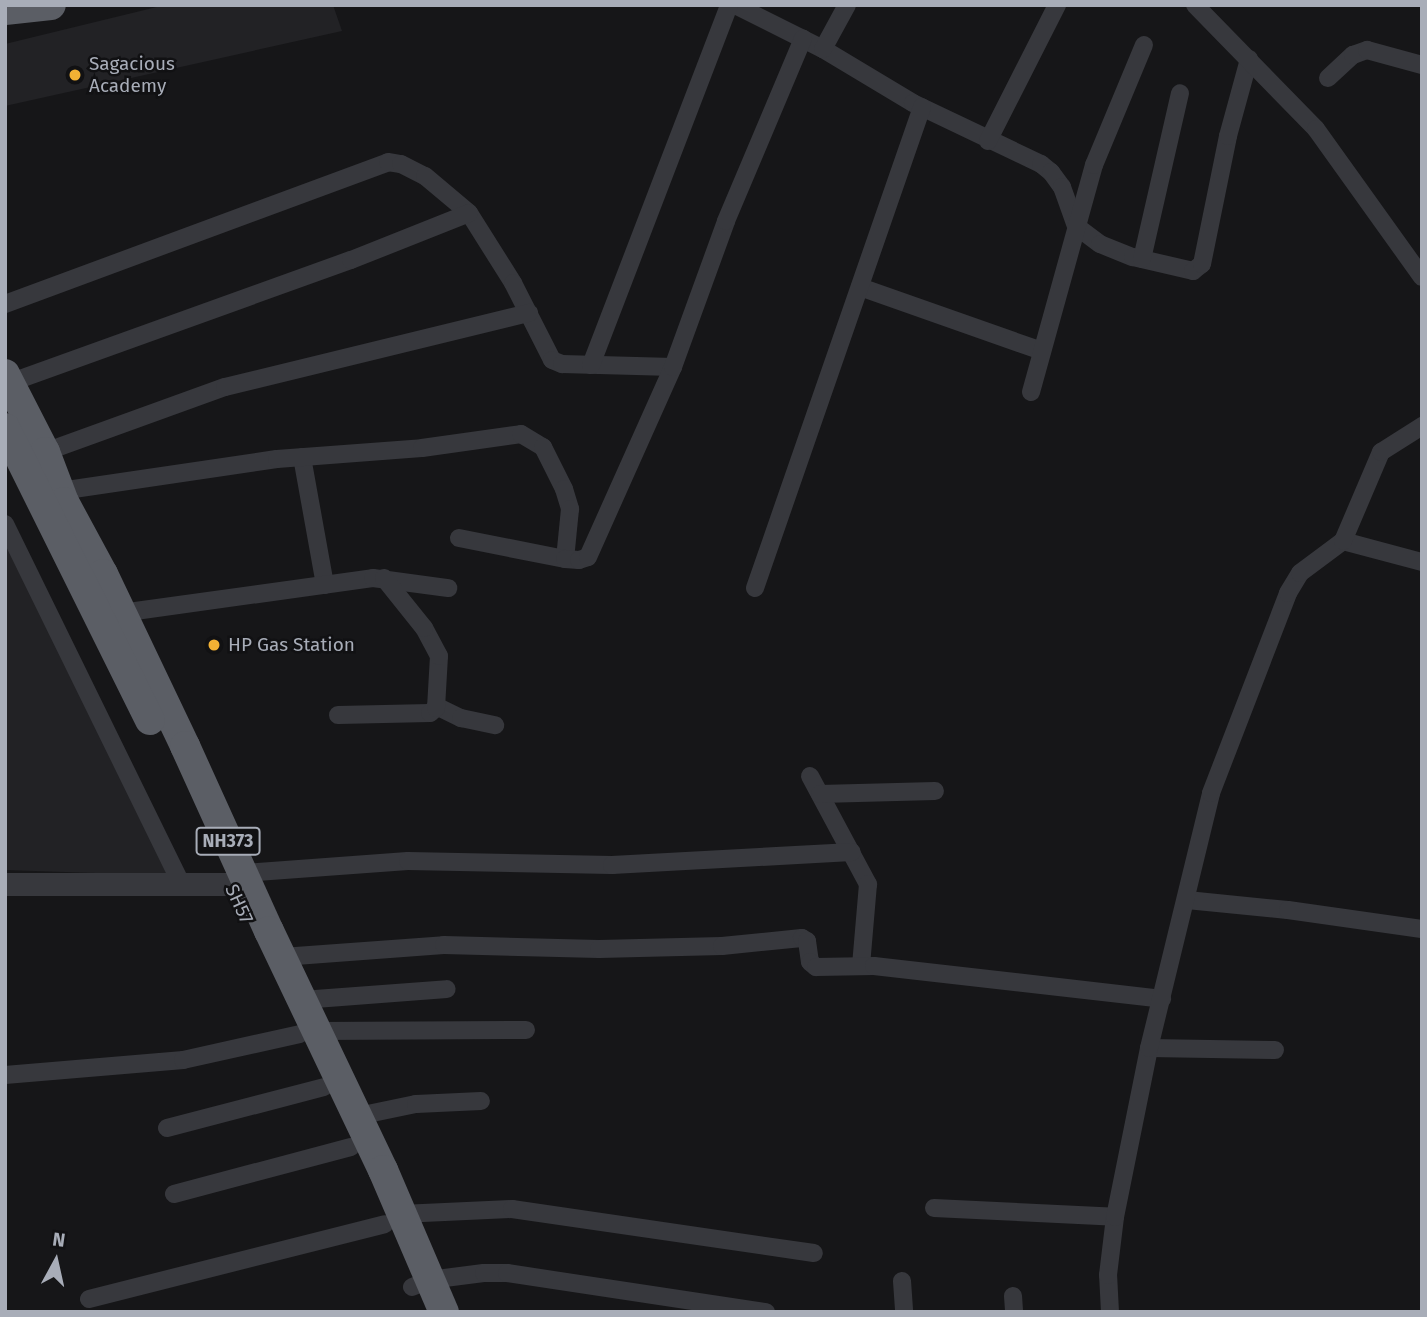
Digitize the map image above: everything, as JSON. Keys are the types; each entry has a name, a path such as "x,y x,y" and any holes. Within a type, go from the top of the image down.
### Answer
{"highway":[{"path":"5,10 51,5"},
{"name":"NH373","path":"7,378 45,452 93,580 121,613 236,879 282,957 302,1000 308,1032 358,1116 421,1293 444,1312"},
{"name":"SH57","path":"5,428 93,580 308,1032 324,1087 351,1147 393,1219"}],"street":[{"path":"592,365 729,5"},
{"path":"823,49 847,5"},
{"path":"988,141 1057,5"},
{"path":"1195,5 1315,129 1422,277"},
{"path":"746,8 922,107 1051,172 1062,187 1076,226 1100,244 1142,259 1193,271 1200,267 1249,59"},
{"path":"459,538 565,559 579,561 588,557 673,367 726,221 803,39"},
{"path":"1031,392 1094,165 1144,45"},
{"path":"1328,78 1353,55 1367,50 1422,65"},
{"path":"1142,259 1180,93"},
{"path":"755,588 922,107"},
{"path":"5,304 388,162 401,164 425,176 469,213 529,313 552,360 562,364 673,367"},
{"path":"7,378 351,260 469,213"},
{"path":"860,287 1042,351"},
{"path":"45,452 218,389 529,313"},
{"path":"1110,1312 1108,1275 1115,1217 1149,1048 1211,793 1288,593 1300,573 1343,541 1381,452 1422,426"},
{"path":"60,492 302,457 422,448 513,433 531,437 543,447 570,509 565,559"},
{"path":"302,457 325,585"},
{"path":"5,524 182,885"},
{"path":"1343,541 1422,562"},
{"path":"338,715 430,713 436,706 439,656 424,628 384,578"},
{"path":"121,613 384,578 448,588"},
{"path":"436,706 461,718 495,725"},
{"path":"810,776 869,884 861,966"},
{"path":"820,794 935,791"},
{"path":"5,884 182,885 408,861 612,865 852,852"},
{"path":"1187,900 1288,910 1422,929"},
{"path":"282,957 444,945 599,949 722,946 802,938 807,942 812,966 861,966 1162,999"},
{"path":"302,1000 447,989"},
{"path":"5,1075 183,1060 308,1032 526,1030"},
{"path":"1149,1048 1275,1050"},
{"path":"167,1128 324,1087"},
{"path":"358,1116 416,1104 481,1101"},
{"path":"174,1194 351,1147"},
{"path":"934,1208 1115,1217"},
{"path":"89,1299 393,1219 512,1209 814,1253"},
{"path":"421,1293 484,1273 507,1273 766,1312"},
{"path":"902,1280 904,1312"}],"shaded area":[{"name":"Sagacious Academy","path":"165,5 333,5 342,31 5,106 5,44"},
{"path":"5,524 184,876 5,870"}],"place":[{"name":"Sagacious Academy","path":"75,75"},
{"name":"HP Gas Station","path":"214,645"}]}
